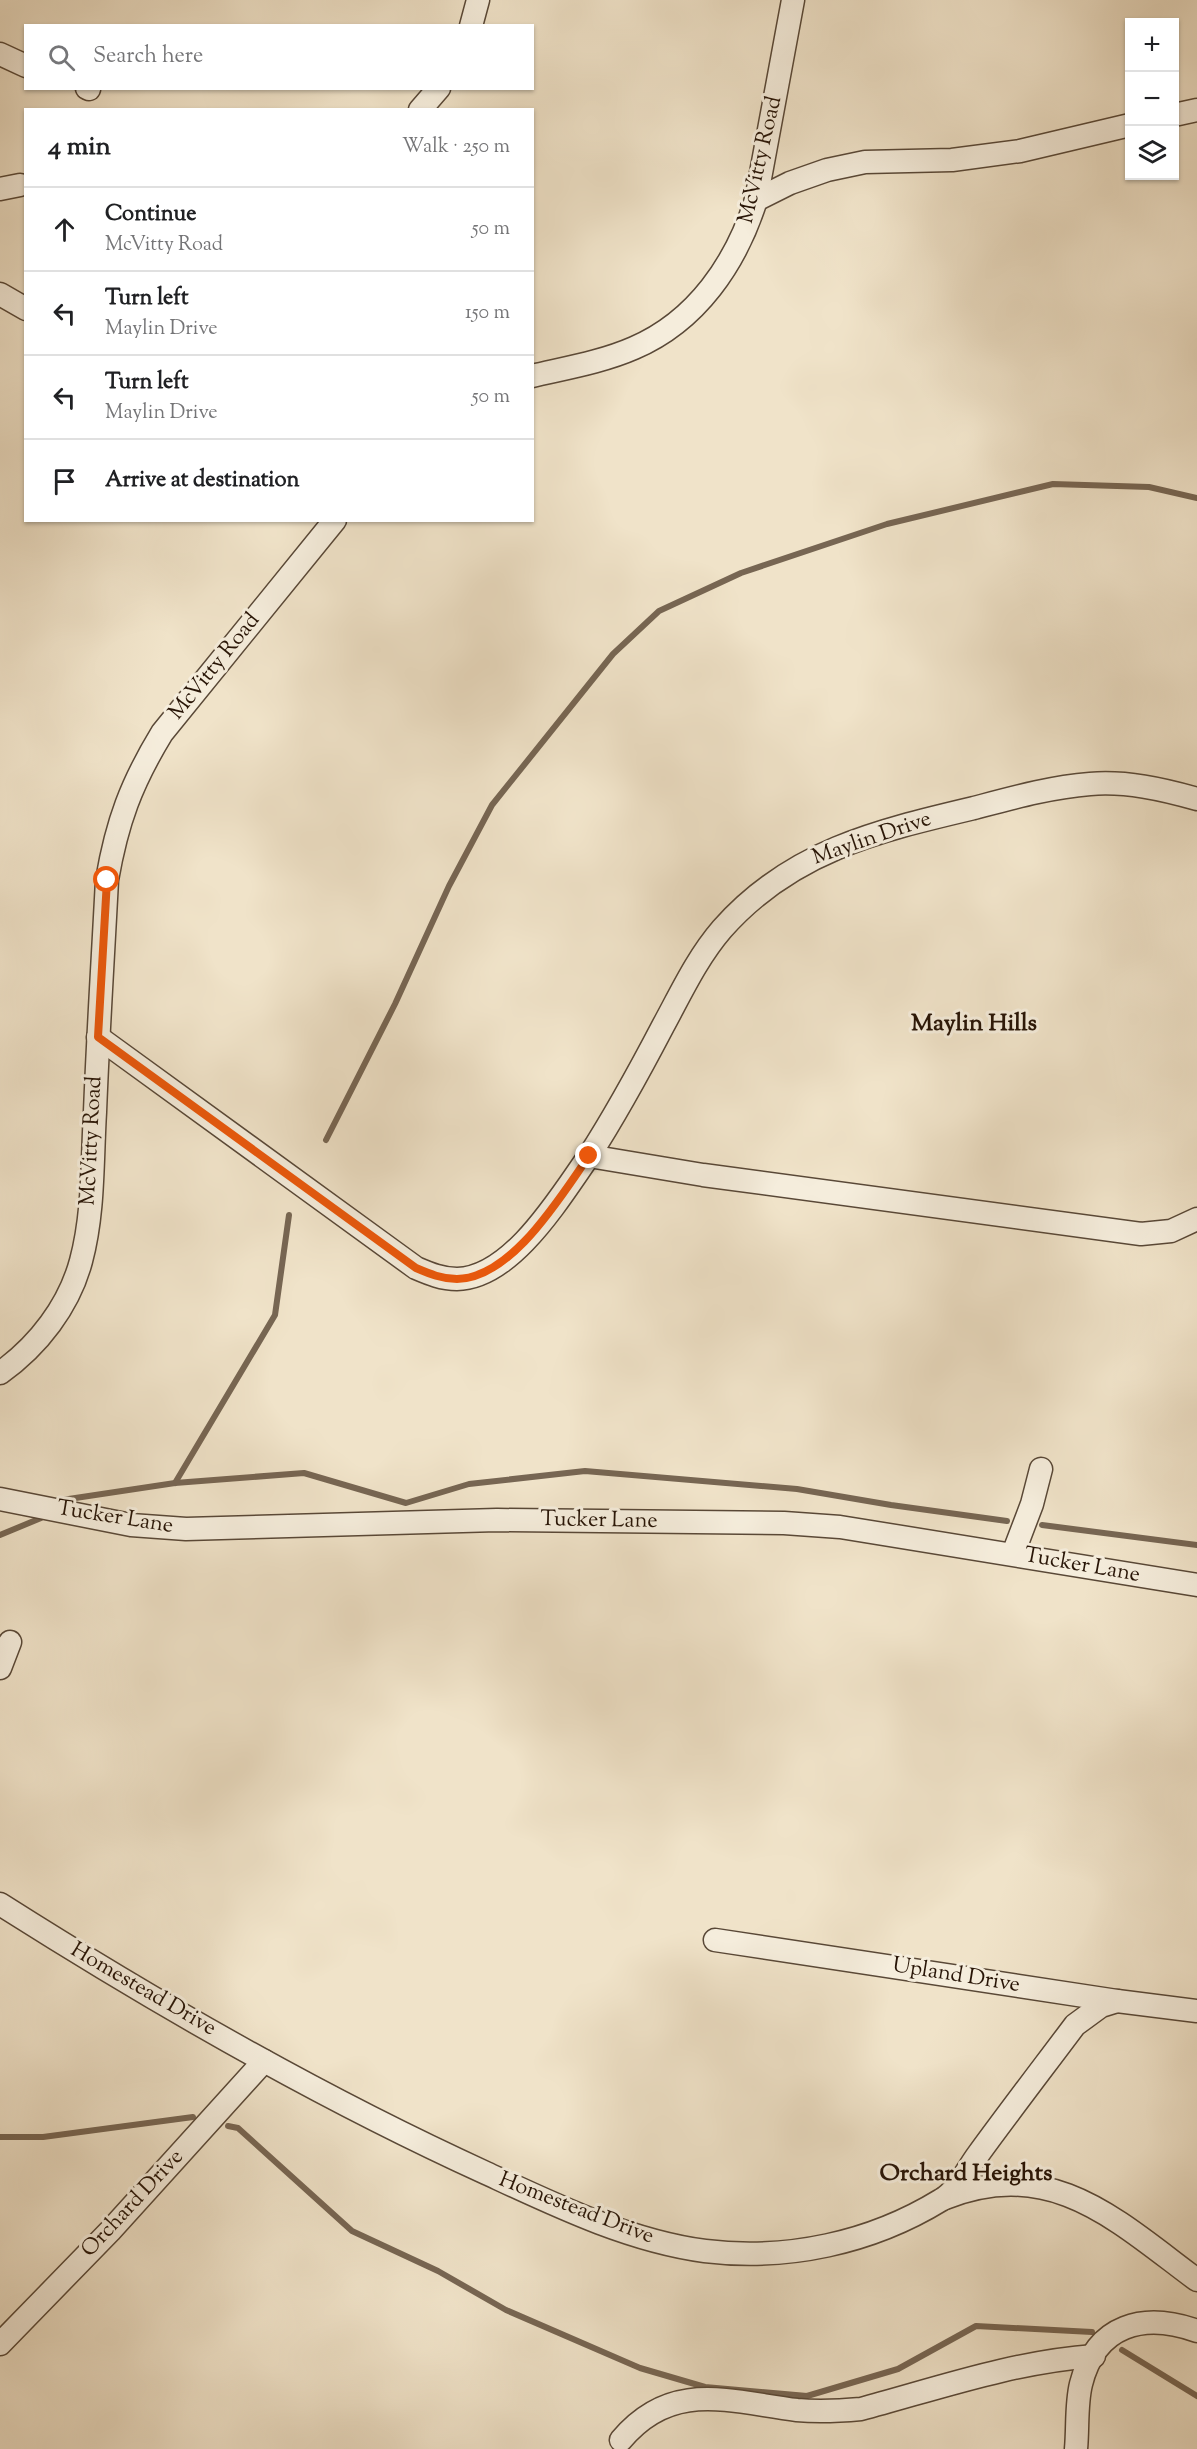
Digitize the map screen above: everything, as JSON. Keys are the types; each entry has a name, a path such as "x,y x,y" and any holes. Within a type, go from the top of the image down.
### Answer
{"street":[{"path":"472,24 478,0"},
{"name":"McVitty Road","path":"534,376 635,348 664,332 690,311 713,286 747,229 756,200 793,0"},
{"path":"0,54 24,65"},
{"path":"422,108 437,90"},
{"path":"1179,114 1197,110"},
{"path":"756,200 827,170 865,162 952,160 1020,151 1126,126"},
{"path":"0,294 24,308"},
{"name":"McVitty Road","path":"0,1372 30,1348 50,1324 66,1297 80,1262 87,1231 107,880 116,832 125,803 141,767 162,733 333,522"},
{"name":"Maylin Drive","path":"98,1037 416,1268 438,1277 458,1279 477,1276 495,1268 510,1256 551,1209 589,1156 619,1109 697,962 721,930 748,902 799,865 878,833 1050,789 1091,784 1128,784 1164,789 1197,799"},
{"path":"589,1156 704,1175 1141,1234 1171,1231 1197,1219"},
{"path":"1013,1554 1032,1504 1041,1469"},
{"name":"Tucker Lane","path":"0,1499 131,1525 186,1529 497,1520 784,1523 840,1527 1197,1585"},
{"path":"0,1668 10,1642"},
{"name":"Homestead Drive","path":"0,1904 86,1958 264,2061 406,2137 523,2190 622,2230 654,2241 705,2251 756,2254 807,2250 855,2240 893,2226 945,2198 1075,2025 1101,2006 1117,2001"},
{"name":"Upland Drive","path":"715,1940 1197,2011"},
{"name":"Orchard Drive","path":"0,2344 110,2231 264,2061"},
{"path":"945,2198 985,2186 1013,2184 1040,2186 1062,2192 1087,2202 1130,2230 1197,2280"},
{"path":"1077,2449 1080,2386 1094,2356 1111,2336 1123,2328 1141,2322 1159,2321 1197,2331"},
{"path":"621,2440 653,2413 687,2399 710,2398 798,2410 836,2412 861,2409 1011,2367 1052,2359 1094,2356"}],"waterway":[{"path":"326,1140 395,1004 449,886 492,805 613,654 659,611 741,573 887,524 1053,484 1149,487 1197,498"},
{"path":"175,1483 275,1315 289,1215"},
{"path":"62,1500 175,1483 304,1473 406,1503 469,1484 585,1471 797,1489 1007,1521"},
{"path":"0,1535 41,1518"},
{"path":"1042,1525 1197,1545"},
{"path":"0,2137 43,2137 193,2117"},
{"path":"228,2126 238,2128 352,2231 438,2271 506,2310 640,2368 705,2387 807,2396 898,2369 976,2326 1092,2332"},
{"path":"1122,2350 1197,2396"}],"district":[{"name":"Maylin Hills","path":"974,1024"},
{"name":"Orchard Heights","path":"966,2174"}],"route":[{"path":"107,880 98,1037 416,1268 438,1277 458,1279 477,1276 495,1268 510,1256 551,1209 589,1156"}]}
